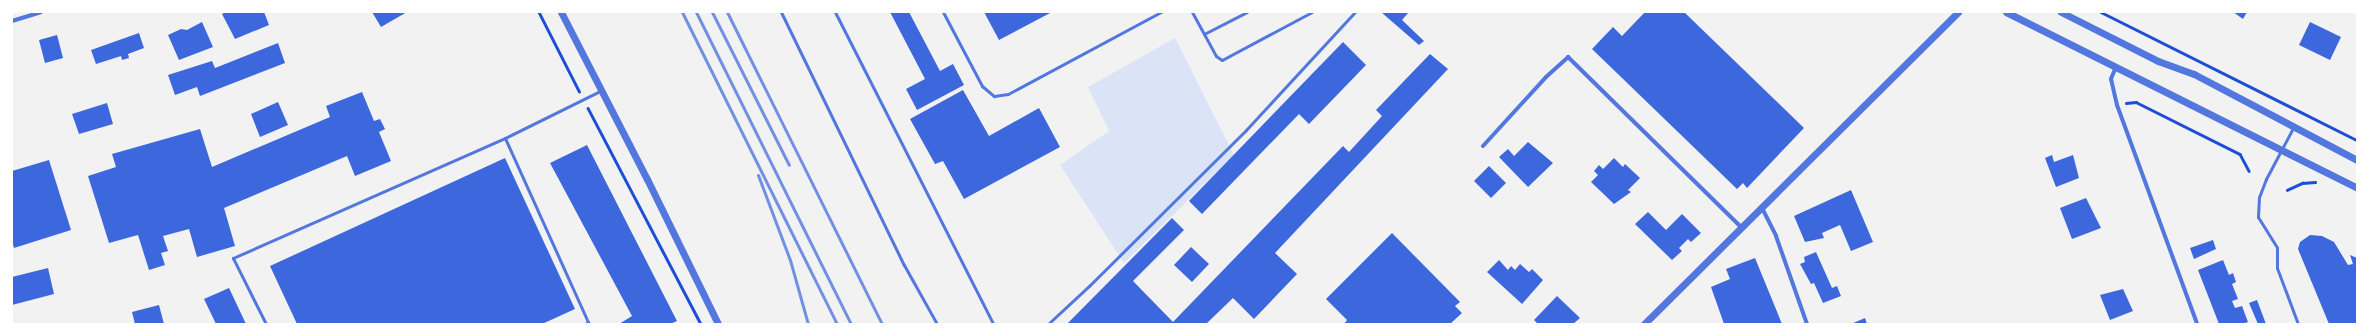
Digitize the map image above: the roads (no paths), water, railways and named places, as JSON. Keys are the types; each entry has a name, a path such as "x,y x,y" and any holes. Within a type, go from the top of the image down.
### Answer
{"street":[{"path":"12,21 41,12"},
{"path":"561,12 602,90 716,323"},
{"path":"1644,324 1958,12"},
{"path":"2006,12 2357,188"},
{"path":"2061,12 2158,62 2194,74 2293,128 2357,160"},
{"path":"1483,146 1546,76 1568,57 1742,228"},
{"path":"2116,67 2111,79 2117,105 2198,324"},
{"path":"1762,208 1776,236 1808,324"}],"lane":[{"path":"781,12 904,265 937,324"},
{"path":"835,12 993,324"},
{"path":"943,12 982,86 994,96 1008,94 1161,12"},
{"path":"1192,12 1216,56 1222,60 1312,12"},
{"path":"1204,34 1247,12"},
{"path":"1048,324 1089,286 1246,130 1355,12"},
{"path":"266,324 233,258 505,138 602,90"},
{"path":"2293,128 2264,185 2258,217 2277,248 2277,268 2298,324"},
{"path":"505,138 588,322 585,324"}],"railway":[{"path":"682,12 837,324"},
{"path":"696,12 851,324"},
{"path":"712,12 789,165"},
{"path":"727,12 882,324"},
{"path":"758,175 790,260 808,324"}]}
